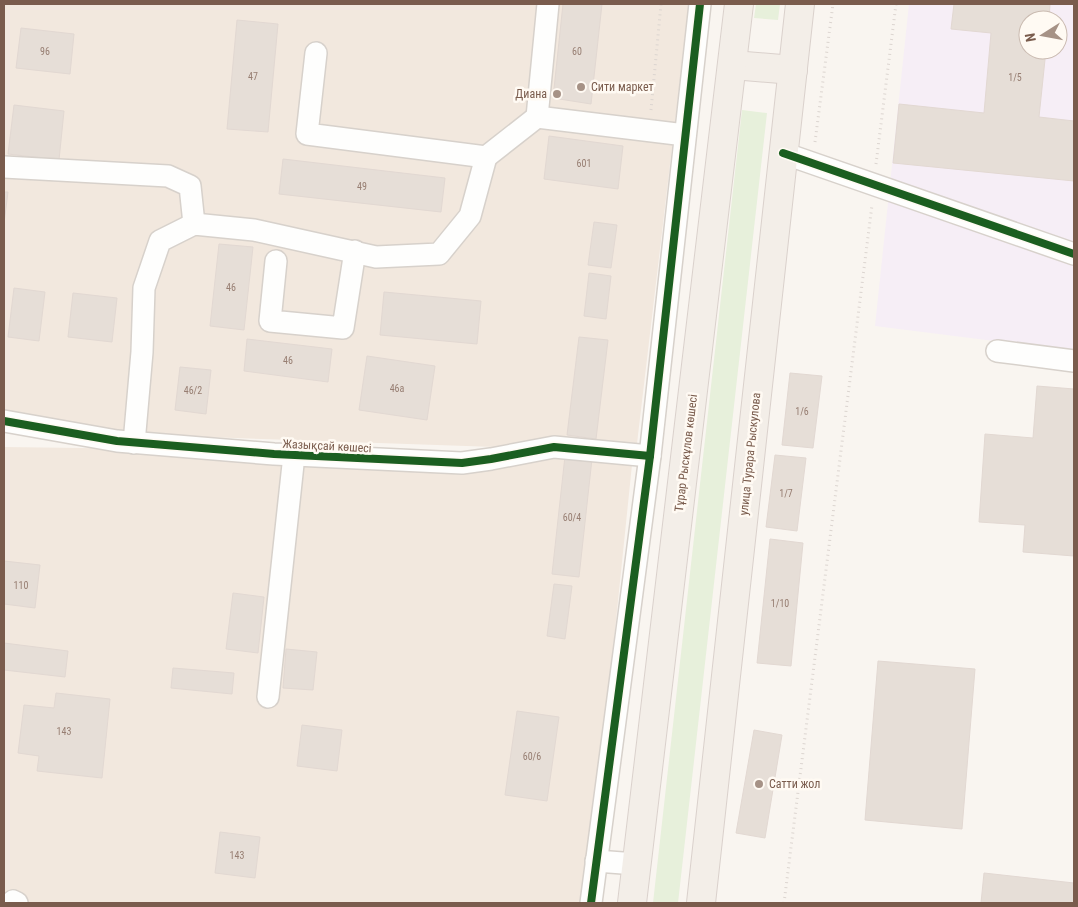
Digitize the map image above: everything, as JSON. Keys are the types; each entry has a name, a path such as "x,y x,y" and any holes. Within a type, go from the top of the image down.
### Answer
{"main road":[{"name":"Тұрар Рыскұлов көшесі","path":"632,903 739,4"},
{"name":"улица Турара Рыскулова","path":"701,903 800,4"},
{"path":"732,65 793,70"}],"street":[{"path":"537,117 548,4"},
{"path":"591,903 650,456 700,4"},
{"path":"316,53 307,134 486,157"},
{"path":"134,442 142,352 144,288 160,241 194,224 254,230 376,257 438,254 470,216 486,157 537,117 685,135"},
{"path":"784,153 1074,254"},
{"path":"4,167 168,176 190,186 194,224"},
{"path":"276,261 270,321 343,328 355,251"},
{"path":"997,351 1074,361"},
{"name":"Жазықсай көшесі","path":"4,421 117,441 294,455 462,463 554,447 650,456"},
{"path":"268,697 294,455"},
{"path":"596,861 636,864"},
{"path":"11,903 13,901 17,903"}],"path":[{"path":"649,131 661,4"},
{"path":"812,163 833,4"},
{"path":"784,903 896,4"}],"shaded area":[{"path":"4,4 689,4 636,452 4,430"},
{"path":"909,4 1074,4 1074,351 875,326"},
{"path":"4,447 633,455 587,903 4,903"}],"green space":[{"path":"756,4 780,4 778,20 754,18"},
{"path":"742,110 767,113 678,903 653,903"}],"building":[{"path":"563,4 602,4 591,104 553,98"},
{"path":"954,4 1050,4 1050,10 1018,10 1018,60 1045,60 1039,117 1074,121 1074,181 893,163 899,104 984,113 991,33 951,29"},
{"path":"237,20 278,24 268,132 227,129"},
{"path":"21,28 74,34 70,74 16,68"},
{"path":"14,105 64,111 59,160 8,154"},
{"path":"549,136 623,146 618,189 544,179"},
{"path":"283,159 445,178 441,212 279,194"},
{"path":"4,192 8,192 4,223"},
{"path":"594,222 617,225 611,268 588,265"},
{"path":"219,244 253,247 244,330 210,326"},
{"path":"589,273 611,276 606,319 584,316"},
{"path":"14,288 45,292 39,341 8,337"},
{"path":"384,292 481,301 477,344 380,335"},
{"path":"73,293 117,298 112,342 68,337"},
{"path":"579,337 608,340 596,439 567,435"},
{"path":"247,339 332,349 328,382 244,371"},
{"path":"367,356 435,366 427,420 359,410"},
{"path":"180,367 211,370 206,414 175,410"},
{"path":"790,373 822,376 813,448 782,445"},
{"path":"1037,386 1074,389 1074,556 1023,552 1025,525 979,522 985,434 1033,438"},
{"path":"775,455 806,458 797,531 766,527"},
{"path":"565,456 592,459 579,577 552,574"},
{"path":"770,539 803,543 791,666 757,663"},
{"path":"4,561 40,565 35,608 4,604"},
{"path":"554,584 572,586 565,639 547,636"},
{"path":"233,593 264,597 258,653 226,649"},
{"path":"4,643 68,651 65,677 4,670"},
{"path":"286,649 317,652 313,690 283,688"},
{"path":"878,661 975,669 962,829 865,820"},
{"path":"173,668 234,673 232,694 171,688"},
{"path":"56,693 110,699 102,778 37,771 39,756 18,753 24,705 54,708"},
{"path":"517,711 559,717 547,801 505,795"},
{"path":"302,725 342,730 337,771 297,766"},
{"name":"Сатти жол","path":"754,730 782,735 765,838 736,833"},
{"path":"220,832 260,837 255,878 215,873"},
{"path":"984,873 1074,883 1074,903 981,903"}],"cycle path":[{"path":"591,903 650,456 700,4"},
{"path":"783,153 1074,254"},
{"path":"4,421 117,441 274,454 462,463 554,447 650,456"}],"place":[{"name":"Сити маркет","path":"581,87"},
{"name":"Диана","path":"557,94"},
{"name":"Сатти жол","path":"759,784"}]}
